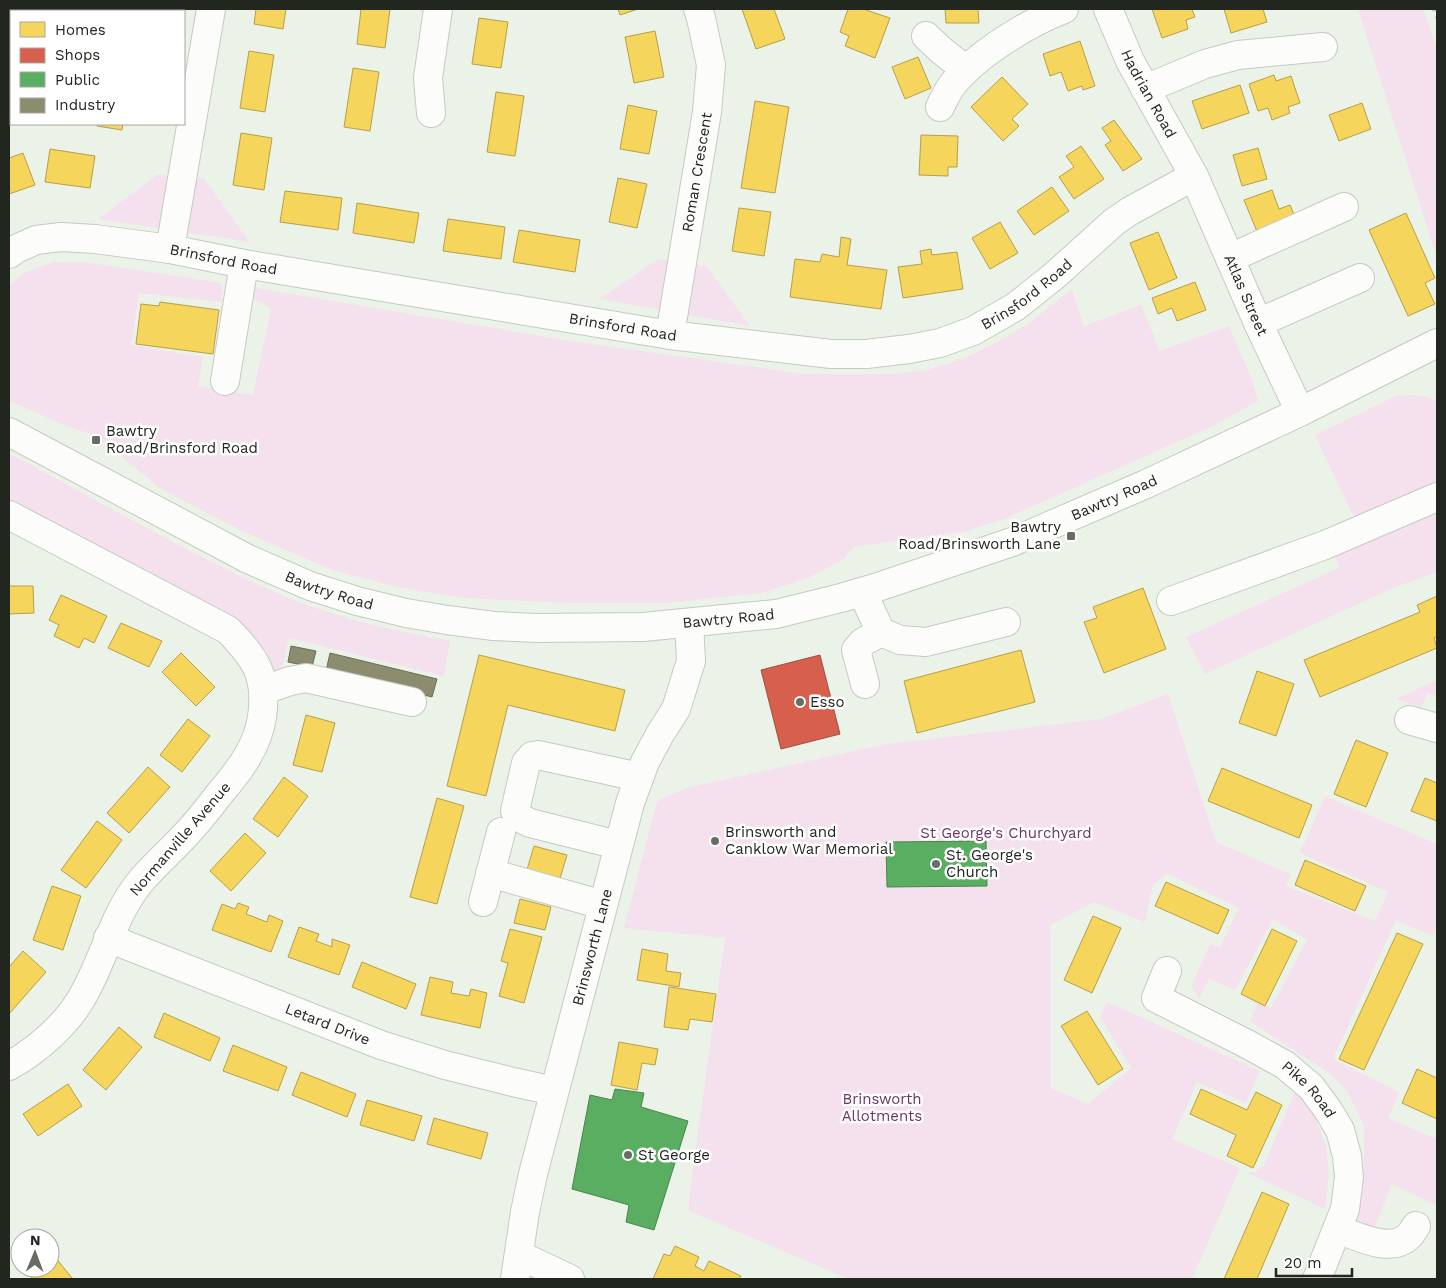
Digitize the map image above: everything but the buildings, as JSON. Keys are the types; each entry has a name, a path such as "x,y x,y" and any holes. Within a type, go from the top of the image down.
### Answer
{"street":[{"path":"170,249 211,9"},
{"path":"431,112 428,78 438,9"},
{"name":"Roman Crescent","path":"670,335 707,112 711,65 698,9"},
{"path":"940,107 952,85 966,70 1021,30 1041,18 1064,9"},
{"name":"Hadrian Road","path":"1108,9 1130,62 1194,176"},
{"path":"926,36 966,70"},
{"path":"1144,89 1205,64 1238,55 1323,47"},
{"name":"Brinsford Road","path":"9,254 36,240 61,237 95,239 170,249 244,264 670,335 831,354 866,354 940,343 973,331 1015,308 1114,222 1130,211 1194,176"},
{"name":"Atlas Street","path":"1194,176 1258,323 1300,412"},
{"path":"1230,258 1344,207"},
{"path":"225,380 244,264"},
{"path":"1258,323 1360,278"},
{"name":"Bawtry Road","path":"9,432 248,559 310,586 357,601 406,613 494,626 537,628 643,627 776,614 862,592 1012,542 1146,484 1300,412 1437,343"},
{"path":"1171,601 1325,545 1437,497"},
{"path":"9,515 228,630 246,649 261,679 290,681 306,678 412,702"},
{"path":"862,592 881,632 900,640 926,642 1006,622"},
{"name":"Brinsworth Lane","path":"517,1267 533,1174 630,803 645,762 676,709 692,661 689,623"},
{"path":"865,684 856,650 863,642 881,632"},
{"name":"Normanville Avenue","path":"9,1066 41,1044 74,1009 86,992 108,938 125,905 140,883 191,829 240,770 254,743 262,718 261,679"},
{"path":"1409,720 1437,728"},
{"path":"618,846 530,823 520,818 515,811 526,763 532,756 538,755 639,777"},
{"path":"483,902 501,832"},
{"path":"490,873 602,905"},
{"name":"Letard Drive","path":"108,938 381,1045 446,1065 554,1091"},
{"name":"Pike Road","path":"1167,972 1156,998 1285,1065 1311,1088 1340,1130 1347,1156 1349,1177 1345,1209 1317,1279"},
{"path":"1337,1229 1380,1244 1398,1242 1409,1237 1416,1226"},
{"path":"517,1267 570,1279"}],"green space":[{"path":"9,9 52,9 54,10 10,10 9,105"},
{"path":"1358,9 1424,9 1437,50 1437,258"},
{"path":"157,175 204,178 249,242 98,219"},
{"path":"658,259 706,266 750,326 600,299"},
{"path":"54,262 91,263 222,283 222,302 139,293 131,345 203,357 198,386 253,395 271,309 253,298 256,288 571,341 804,374 891,374 927,370 963,359 1003,339 1029,323 1072,289 1084,326 1141,305 1160,351 1229,326 1252,380 1258,401 1215,425 1004,519 967,531 854,547 844,559 808,578 761,593 666,603 571,603 464,598 402,588 332,570 242,531 161,489 98,437 9,401 9,287 21,274"},
{"path":"1413,395 1428,397 1437,401 1437,572 1393,588 1205,674 1186,637 1339,568 1334,551 1364,539 1315,435 1396,396"},
{"path":"9,453 179,545 271,590 309,606 343,617 450,641 444,676 289,638 282,667 282,676 270,671 263,650 240,624 9,503"},
{"path":"1437,680 1437,696 1428,693 1421,707 1396,699"},
{"path":"1168,694 1214,836 1218,843 1291,874 1286,886 1375,921 1388,892 1300,853 1325,796 1437,844 1437,926 1433,936 1396,920 1333,1059 1399,1092 1388,1118 1437,1139 1437,1206 1392,1184 1372,1234 1354,1224 1364,1168 1364,1125 1347,1091 1329,1073 1250,1021 1258,1002 1271,1008 1307,940 1273,919 1235,990 1209,979 1199,998 1192,985 1210,944 1220,947 1239,908 1168,874 1153,884 1145,922 1094,902 1049,926 1051,935 1051,1088 1088,1104 1131,1068 1100,1017 1107,1002 1260,1071 1246,1103 1197,1082 1172,1139 1240,1168 1192,1279 849,1279 689,1211 689,1197 725,938 624,928 657,801 687,788 886,744 1101,719"},
{"path":"1295,1091 1313,1111 1326,1147 1329,1173 1325,1209 1246,1172 1256,1172 1264,1165"}],"railway":[{"path":"1434,9 1437,18"}],"place":[{"name":"Bawtry Road/Brinsford Road","path":"96,440"},
{"name":"Bawtry Road/Brinsworth Lane","path":"1071,536"},
{"name":"Esso","path":"800,702"},
{"name":"Brinsworth and Canklow War Memorial","path":"715,841"},
{"name":"St. George's Church","path":"936,864"},
{"name":"St George","path":"628,1155"}],"park label":[{"name":"St George's Churchyard","path":"1006,833"},
{"name":"Brinsworth Allotments","path":"882,1108"}]}
